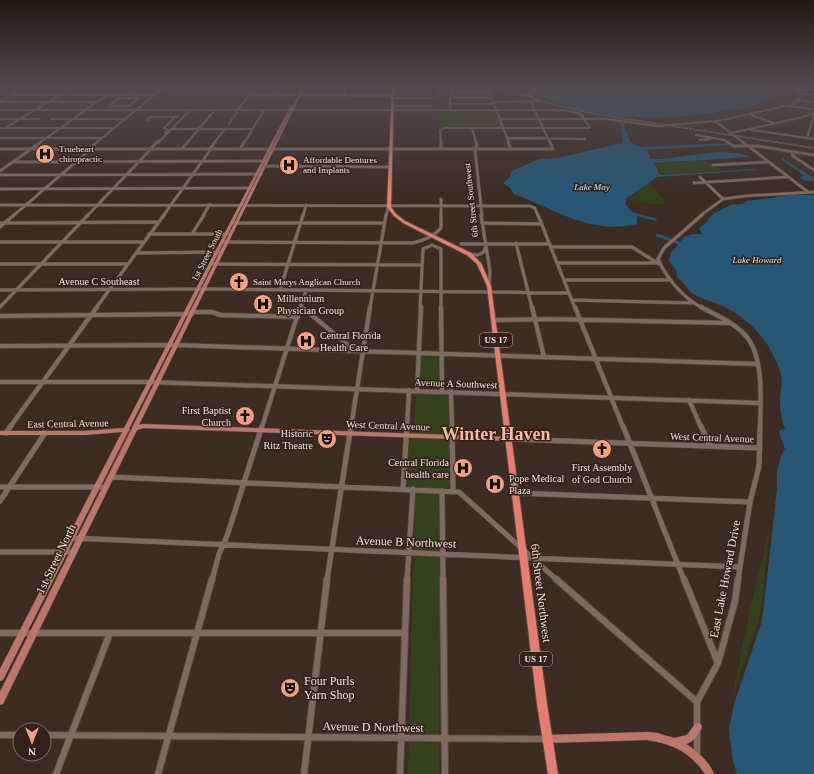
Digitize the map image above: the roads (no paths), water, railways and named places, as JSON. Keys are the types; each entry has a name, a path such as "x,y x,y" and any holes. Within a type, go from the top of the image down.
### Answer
{"highway":[{"path":"389,205 392,122"},
{"name":"US 17","path":"389,205 392,212 399,219 470,254 479,263 489,286"},
{"name":"US 17","path":"455,247 482,269"},
{"name":"6th Street Southwest","path":"489,286 509,439"},
{"name":"6th Street Northwest","path":"509,439 526,555 547,739 553,774"}],"main road":[{"name":"1st Street South","path":"135,428 232,234 251,188 285,122"},
{"name":"1st Street South","path":"259,174 265,166 265,161"},
{"name":"1st Street South","path":"126,430 226,234 244,204"},
{"name":"West Central Avenue","path":"135,428 143,426 509,439"},
{"name":"East Central Avenue","path":"3,433 126,430 135,428"},
{"name":"1st Street North","path":"0,701 135,428"},
{"name":"1st Street North","path":"0,677 126,430"},
{"path":"675,742 690,739 698,727"},
{"name":"Avenue D Northwest","path":"547,739 647,736 660,737 675,742 697,757 710,774"}],"street":[{"path":"0,130 14,122"},
{"path":"0,171 68,122"},
{"path":"0,227 122,122"},
{"path":"0,307 80,222 140,162 168,130 164,128 171,122"},
{"path":"158,143 178,122"},
{"path":"182,149 205,122"},
{"path":"240,149 257,122"},
{"path":"501,122 512,149"},
{"path":"0,149 553,149 541,122"},
{"path":"441,149 440,130 442,129 589,128 586,122"},
{"path":"625,122 652,126 701,122"},
{"path":"716,122 808,192"},
{"path":"731,133 780,122"},
{"path":"807,138 812,122"},
{"path":"4,128 114,128"},
{"name":"6th Street Southwest","path":"472,128 477,145 475,149 480,206 488,261 489,286"},
{"path":"172,129 253,129"},
{"path":"3,433 110,289 225,129"},
{"path":"747,130 814,139"},
{"path":"728,131 738,132"},
{"path":"696,136 724,140 735,147 761,147 814,155"},
{"path":"0,138 102,138"},
{"path":"507,138 585,139"},
{"path":"700,140 712,138"},
{"path":"791,151 793,156 814,170"},
{"path":"12,162 265,161"},
{"path":"713,165 768,162"},
{"path":"265,166 390,167"},
{"path":"0,175 259,174"},
{"path":"694,183 787,176"},
{"path":"700,177 723,199"},
{"path":"0,189 251,188"},
{"path":"657,263 661,251 670,242 709,208 723,199 744,196 814,192"},
{"path":"222,242 412,243 422,241 433,236 439,231 441,225 441,198"},
{"path":"192,234 210,204"},
{"path":"280,290 306,204"},
{"path":"0,205 306,204 530,206 535,208 718,663"},
{"path":"304,774 331,549 384,223 389,205"},
{"path":"0,223 158,222"},
{"path":"232,223 384,223"},
{"path":"482,223 542,224"},
{"path":"149,234 232,234"},
{"path":"0,242 144,242"},
{"path":"516,243 544,357"},
{"path":"461,244 516,243 632,247 657,263 692,303"},
{"path":"417,390 423,249 425,246 432,245 439,246 441,249 442,391"},
{"name":"6th Street Southwest","path":"470,254 481,254 484,252 485,248"},
{"path":"136,253 222,252"},
{"path":"557,263 657,263"},
{"path":"0,264 128,264"},
{"path":"211,264 422,265"},
{"path":"564,280 671,280"},
{"name":"Avenue C Southeast","path":"0,290 204,289 569,292"},
{"path":"158,774 219,554 244,482 306,290"},
{"path":"572,300 692,303"},
{"name":"East Lake Howard Drive","path":"692,303 731,323 743,332 752,343 758,364 760,403 759,466 750,502 728,633 718,663 697,702"},
{"path":"301,307 355,351"},
{"path":"0,316 88,316 91,314 211,312 222,315 298,317"},
{"path":"494,320 515,321 535,319 580,319 731,323"},
{"path":"0,346 176,345 758,364"},
{"name":"Avenue A Southwest","path":"0,382 158,382 451,391 760,403"},
{"path":"403,488 409,390"},
{"path":"451,391 453,491"},
{"path":"689,400 710,446"},
{"path":"0,501 45,433"},
{"name":"West Central Avenue","path":"509,439 760,448"},
{"path":"110,477 403,488 453,491 463,494 526,555 673,683 697,702 697,757"},
{"path":"0,487 105,487"},
{"path":"400,774 405,633 413,489"},
{"path":"442,491 445,774"},
{"path":"516,492 750,502"},
{"name":"Avenue B Northwest","path":"72,538 443,554 526,555 740,567"},
{"path":"0,552 73,552"},
{"path":"0,633 405,633"},
{"path":"56,774 110,633"},
{"path":"0,735 12,735"},
{"name":"Avenue D Northwest","path":"52,735 547,739"}],"water":[{"name":"Lake May","path":"620,122 623,122 630,142 640,147 726,143 730,145 647,150 650,158 652,159 728,152 750,157 654,163 658,169 658,173 661,175 752,169 758,170 657,177 627,198 625,204 632,212 657,219 656,221 637,216 637,224 620,227 589,224 574,219 514,194 510,188 503,183 510,177 512,171 539,159 557,158 622,143"},
{"path":"782,158 814,178 814,181 803,180 800,177 805,176 782,160"},
{"name":"Lake Howard","path":"790,195 814,195 814,774 737,774 733,762 729,730 734,704 761,624 764,605 777,489 777,473 781,455 785,449 779,432 780,430 785,429 780,404 782,378 777,362 758,332 731,310 691,292 677,277 676,270 669,261 671,252 676,248 681,240 691,234 702,234 699,228 717,212 730,205 743,204 747,201"}],"waterway":[{"path":"657,235 679,243"}],"railway":[{"path":"647,122 814,148"}],"place":[{"name":"Trueheart chiropractic","path":"45,154"},
{"name":"Affordable Dentures and Implants","path":"289,165"},
{"name":"Saint Marys Anglican Church","path":"239,282"},
{"name":"Millennium Physician Group","path":"263,304"},
{"name":"Central Florida Health Care","path":"306,341"},
{"name":"First Baptist Church","path":"245,416"},
{"name":"Historic Ritz Theatre","path":"327,439"},
{"name":"First Assembly of God Church","path":"602,449"},
{"name":"Central Florida health care","path":"463,468"},
{"name":"Pope Medical Plaza","path":"495,484"},
{"name":"Four Purls Yarn Shop","path":"290,688"}],"district":[{"name":"Winter Haven","path":"496,434"}]}
